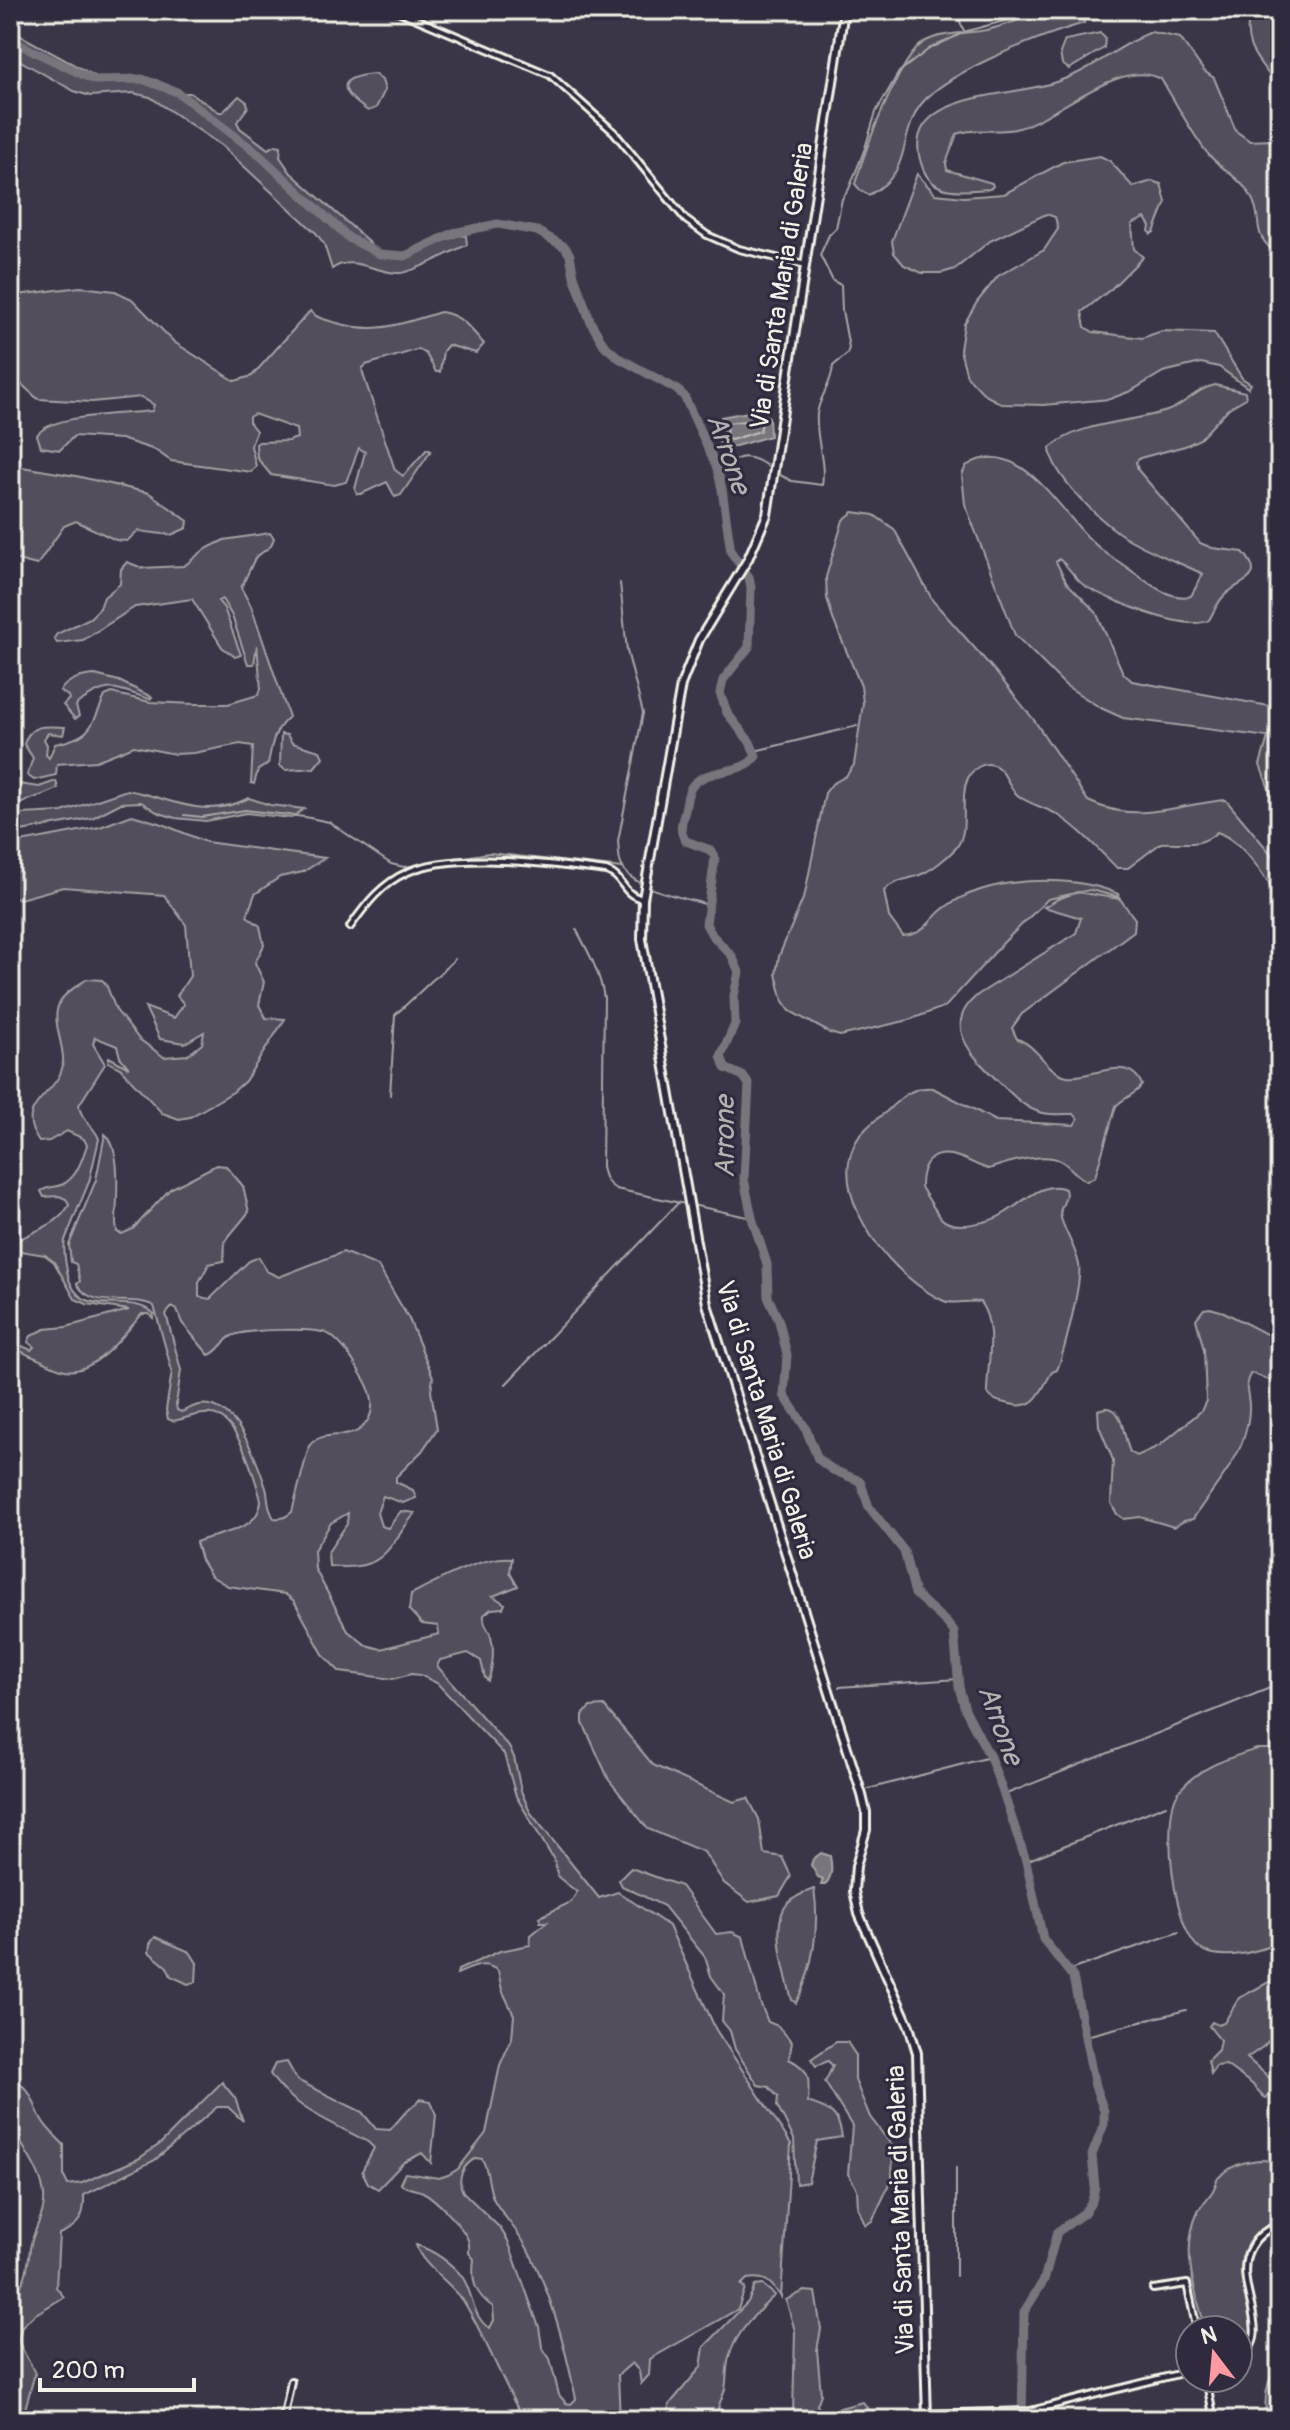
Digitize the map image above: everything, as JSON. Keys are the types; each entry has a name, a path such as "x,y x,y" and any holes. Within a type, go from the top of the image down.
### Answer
{"street":[{"path":"395,10 550,75 614,132 686,220 707,235 739,249 806,265"},
{"name":"Via di Santa Maria di Galeria","path":"844,10 767,515 748,559 699,640 683,677 644,895 643,953 707,1304 862,1795 866,1830 856,1866 854,1891 859,1914 909,2026 917,2053 926,2417"},
{"path":"350,927 375,894 403,874 420,867 458,862 499,862 606,871 617,876 627,892 644,895"},
{"path":"1251,2314 1243,2270 1246,2257 1261,2234 1280,2225"},
{"path":"1153,2289 1187,2284 1194,2314"},
{"path":"926,2417 1028,2411 1174,2375"},
{"path":"283,2420 291,2381"},
{"path":"1209,2394 1214,2420"}],"shaded area":[{"path":"1045,10 1077,10 1084,14 1084,23 992,58 945,84 927,98 916,112 901,159 891,178 869,195 861,191 855,184 875,129 894,84 916,50 933,38 993,28"},
{"path":"1250,10 1280,10 1280,89 1253,53 1248,35"},
{"path":"10,30 102,80 132,76 156,80 182,93 190,93 219,112 223,112 239,96 248,107 237,122 240,128 268,149 281,146 280,157 291,173 369,242 375,252 399,259 459,235 466,236 467,245 408,272 393,273 348,263 332,269 324,244 316,233 222,146 150,97 133,93 90,96 74,91 10,55"},
{"path":"1151,32 1180,38 1204,71 1214,78 1236,131 1250,141 1272,140 1280,144 1280,256 1263,240 1254,203 1245,187 1208,154 1161,79 1145,74 1109,82 1019,128 957,134 946,163 947,170 992,183 990,189 952,190 929,179 918,146 923,128 936,114 954,104 1063,79"},
{"path":"1100,33 1105,38 1104,48 1069,69 1062,64 1060,53 1065,40"},
{"path":"374,74 382,80 385,90 376,108 368,111 352,98 346,86 352,78"},
{"path":"1100,156 1110,161 1133,187 1152,181 1161,184 1166,202 1151,234 1145,218 1132,224 1134,249 1143,257 1082,312 1085,327 1093,332 1142,338 1162,331 1214,333 1242,378 1251,384 1248,388 1219,367 1201,363 1163,372 1131,391 1110,399 1043,405 1002,404 985,395 967,376 960,350 964,324 977,302 998,276 1044,250 1058,229 1055,217 1046,214 990,241 955,269 942,273 922,273 904,265 894,253 892,241 917,174 935,194 964,197 1004,194 1063,162"},
{"path":"80,287 115,291 132,299 174,342 235,381 252,376 310,311 326,320 365,328 390,326 441,312 460,319 484,344 476,353 448,345 443,351 440,372 436,372 426,354 419,349 366,365 362,369 395,470 403,476 427,449 431,451 401,495 395,497 387,482 357,494 355,489 365,452 359,448 346,482 334,485 271,475 257,458 256,444 297,438 296,429 254,414 249,417 256,431 251,446 256,466 251,472 171,461 155,450 121,439 74,436 60,450 41,447 37,435 57,423 90,416 152,411 154,405 141,397 92,402 38,399 20,383 10,381 10,296"},
{"path":"1215,385 1245,392 1246,398 1229,408 1200,439 1140,458 1136,462 1138,470 1200,543 1212,548 1243,552 1253,569 1248,579 1222,598 1209,620 1183,622 1147,613 1096,592 1081,583 1059,559 1056,562 1067,583 1096,612 1123,673 1132,681 1280,708 1280,818 1260,765 1268,737 1123,718 1065,685 1015,635 965,504 962,475 966,466 986,458 1004,460 1022,468 1038,482 1105,553 1162,591 1176,596 1191,596 1203,574 1139,545 1110,526 1067,482 1052,459 1050,448 1062,439 1090,428 1167,411"},
{"path":"10,465 149,493 188,521 187,528 171,535 138,531 127,541 116,540 76,521 64,526 37,565 10,558"},
{"path":"853,512 874,515 894,529 933,601 1034,720 1088,801 1123,812 1140,812 1226,800 1277,861 1280,860 1280,906 1246,853 1217,832 1204,841 1161,843 1128,868 1117,868 1074,827 1054,813 1020,797 998,768 985,764 975,769 968,778 963,833 956,848 926,872 897,882 884,891 889,917 903,936 922,930 943,909 960,898 1004,884 1029,881 1077,883 1099,887 1119,897 1090,890 1048,899 946,1006 909,1020 840,1036 790,1011 783,1001 776,974 779,956 805,894 825,793 854,765 863,703 861,686 827,598 826,577 843,520"},
{"path":"270,533 274,538 271,546 255,558 241,588 251,606 289,717 276,733 268,764 258,770 254,784 251,783 253,746 240,744 175,754 134,746 96,761 57,764 56,775 34,780 27,775 33,758 24,744 30,732 40,727 65,727 63,735 48,733 44,739 49,758 55,744 76,738 88,729 105,696 112,693 150,702 194,704 228,704 258,695 261,689 257,645 254,664 248,664 232,616 222,599 218,601 224,608 241,655 235,657 222,647 192,599 135,607 83,640 57,643 54,638 90,618 100,608 104,597 120,584 121,569 127,562 142,568 184,566 204,550 224,540"},
{"path":"95,675 119,681 152,697 106,689 78,703 79,716 75,719 63,705 68,696 60,691 75,679"},
{"path":"281,734 287,735 292,743 320,751 323,757 314,768 286,770 280,766"},
{"path":"56,781 58,788 10,810 10,787 19,784 39,787"},
{"path":"127,790 202,808 232,805 249,798 270,805 304,809 291,818 246,813 206,821 175,818 141,802 121,803 92,818 10,833 10,818 22,814 62,812"},
{"path":"132,815 206,842 325,858 303,872 280,877 255,894 247,916 260,926 264,945 255,963 264,982 259,1005 266,1018 285,1019 245,1081 233,1092 190,1117 179,1119 162,1113 120,1068 108,1062 109,1057 129,1068 120,1057 117,1046 95,1037 93,1044 105,1064 79,1105 82,1115 99,1139 89,1182 65,1240 67,1271 81,1297 92,1302 131,1304 154,1314 153,1318 142,1314 98,1360 76,1370 65,1370 17,1349 10,1337 15,1343 31,1350 34,1347 28,1342 31,1336 45,1329 66,1327 129,1310 87,1304 75,1299 54,1262 45,1255 14,1250 13,1244 64,1213 69,1205 66,1199 44,1197 41,1191 61,1185 71,1178 87,1145 84,1139 67,1131 49,1141 39,1142 32,1130 32,1111 56,1081 63,1063 56,1016 58,1007 67,993 87,979 102,980 116,1010 139,1039 164,1057 188,1055 202,1044 204,1032 185,1043 160,1039 145,1007 174,1018 184,1004 177,996 190,976 186,925 164,895 63,887 20,899 10,897 10,844 100,827"},
{"path":"1077,892 1120,899 1135,919 1134,931 1022,1014 1012,1028 1017,1039 1031,1047 1060,1074 1076,1076 1128,1070 1136,1075 1142,1085 1116,1106 1095,1177 1087,1181 1054,1158 1025,1159 989,1169 954,1156 938,1155 927,1162 922,1177 921,1187 939,1216 947,1222 963,1225 991,1220 1050,1187 1065,1189 1066,1197 1060,1214 1079,1265 1072,1318 1057,1370 1052,1372 1032,1402 1019,1405 997,1401 987,1393 990,1334 980,1302 944,1301 925,1291 888,1258 859,1215 851,1192 848,1169 853,1148 863,1132 901,1098 919,1089 933,1088 996,1121 1074,1125 1078,1119 1074,1114 1043,1113 1018,1100 970,1050 961,1028 968,1005 979,994 1076,933 1081,918 1044,907"},
{"path":"105,1134 114,1151 116,1224 117,1232 122,1234 133,1229 170,1189 216,1165 226,1166 243,1186 249,1212 225,1241 224,1261 209,1264 199,1282 199,1297 210,1299 249,1261 259,1257 266,1271 279,1277 343,1252 378,1266 409,1319 433,1377 431,1391 437,1429 422,1451 396,1477 396,1482 413,1490 416,1498 403,1503 383,1496 377,1513 381,1526 388,1528 401,1511 415,1513 389,1548 372,1562 361,1566 329,1566 328,1552 347,1524 348,1513 331,1523 314,1550 315,1569 348,1631 366,1645 381,1649 439,1634 438,1626 422,1624 409,1610 411,1594 474,1565 512,1558 510,1572 518,1586 493,1596 505,1604 503,1608 491,1609 484,1615 493,1651 488,1681 481,1661 468,1653 440,1660 437,1666 509,1747 530,1812 599,1898 618,1892 669,1926 716,2030 791,2144 781,2297 767,2281 747,2279 741,2285 745,2288 738,2309 650,2359 649,2375 641,2384 639,2371 632,2363 618,2375 620,2420 524,2420 464,2302 424,2260 416,2245 436,2254 459,2273 480,2319 490,2328 494,2320 493,2307 476,2287 474,2259 469,2253 465,2234 428,2195 400,2183 405,2173 439,2178 448,2175 458,2169 486,2133 500,2065 512,2038 514,2015 502,1990 498,1971 483,1965 457,1974 458,1970 500,1951 530,1945 531,1935 547,1922 540,1922 540,1917 571,1902 577,1892 558,1877 554,1860 516,1796 504,1754 437,1683 420,1675 393,1679 340,1672 324,1656 294,1601 285,1594 228,1586 211,1576 201,1560 196,1542 246,1525 259,1511 261,1500 244,1450 229,1425 220,1417 206,1414 173,1421 168,1419 166,1410 172,1371 154,1306 145,1302 102,1300 84,1292 77,1284 80,1281 76,1264 71,1262 69,1245 96,1180","holes":["172,1307 209,1355 229,1338 239,1334 281,1330 323,1332 344,1348 364,1379 372,1402 368,1420 354,1432 323,1437 309,1446 292,1512 286,1516 274,1518 272,1515 257,1462 234,1421 212,1406 199,1405 181,1412 177,1410 181,1370 166,1314","476,2158 482,2159 494,2200 526,2246 543,2282 572,2379 576,2399 571,2404 559,2395 550,2359 542,2347 539,2327 508,2241 500,2228 463,2192 460,2182 462,2172"]},
{"path":"1210,1308 1280,1341 1280,1384 1251,1373 1247,1382 1249,1413 1243,1440 1227,1470 1193,1519 1174,1527 1140,1517 1124,1519 1111,1503 1113,1460 1099,1426 1098,1410 1107,1408 1117,1414 1130,1452 1137,1456 1159,1446 1201,1411 1206,1401 1204,1350 1196,1319 1204,1309"},
{"path":"604,1706 653,1765 734,1802 748,1798 759,1819 764,1854 782,1857 791,1876 779,1896 749,1902 724,1883 704,1852 648,1829 609,1780 583,1723 583,1715 590,1707"},
{"path":"1257,1749 1280,1749 1280,1943 1241,1954 1211,1953 1202,1950 1192,1940 1177,1900 1170,1849 1173,1806 1178,1793 1194,1777 1213,1765"},
{"path":"631,1868 681,1886 716,1934 732,1932 743,1937 768,2022 778,2026 792,2042 789,2059 802,2067 808,2076 808,2102 832,2113 840,2128 842,2137 817,2141 808,2182 796,2184 794,2139 777,2106 778,2097 769,2087 758,2085 735,2049 730,2031 722,2021 724,1994 711,1976 705,1957 664,1906 622,1886 619,1880"},
{"path":"814,1889 814,1948 796,2003 792,2000 782,1956 780,1921 788,1903"},
{"path":"155,1937 190,1952 197,1963 196,1982 188,1984 171,1976 167,1967 149,1952"},
{"path":"1280,1976 1280,2028 1264,2046 1247,2058 1272,2080 1271,2092 1266,2099 1226,2065 1216,2066 1211,2074 1208,2060 1218,2050 1220,2040 1209,2026 1212,2022 1218,2025 1224,2023 1239,1998"},
{"path":"836,2042 847,2042 855,2054 855,2080 863,2100 870,2117 893,2147 892,2179 872,2221 865,2225 858,2208 857,2189 848,2174 852,2126 825,2082 833,2066 828,2061 816,2066 811,2059"},
{"path":"287,2062 297,2080 362,2112 376,2129 390,2130 421,2099 431,2101 436,2115 431,2163 422,2153 404,2162 378,2189 368,2183 362,2171 374,2148 301,2105 279,2086 270,2074 275,2064"},
{"path":"10,2079 23,2086 44,2123 64,2145 64,2177 68,2185 82,2183 138,2159 160,2144 222,2082 235,2098 243,2121 228,2107 217,2107 155,2160 84,2195 79,2220 59,2234 56,2287 64,2297 22,2326 18,2341 35,2373 22,2420 10,2420 10,2298 25,2276 44,2195 39,2176 11,2122"},
{"path":"1280,2161 1280,2223 1268,2225 1259,2231 1244,2250 1242,2278 1250,2314 1202,2314 1191,2271 1193,2226 1217,2179 1236,2165"},
{"path":"763,2285 775,2295 736,2339 728,2361 718,2420 667,2420 669,2405 701,2367 704,2347 748,2302 755,2286"},
{"path":"804,2291 815,2292 821,2329 817,2350 821,2394 817,2405 825,2420 796,2420 793,2414 795,2331 786,2300"},
{"path":"1278,2363 1280,2420 1267,2420 1267,2390"},
{"path":"863,2402 876,2420 836,2420 836,2412 840,2408"}],"water":[{"path":"754,411 769,417 770,436 722,450 717,434 721,417"},
{"path":"821,1853 830,1856 831,1864 831,1875 825,1885 821,1885 823,1879 818,1877 811,1865"}],"waterway":[{"path":"955,10 964,31"},
{"path":"776,473 792,481 822,485 818,408 833,366 847,354 849,348 841,285 833,281 820,255 829,235 836,228 842,199 849,189 876,112 899,72 929,49 967,31 1034,10"},
{"name":"Arrone","path":"10,40 94,80 142,79 177,92 256,152 349,238 380,254 405,256 453,233 498,224 537,231 565,247 591,323 604,345 619,358 684,396 717,468 731,552 749,577 751,588 749,647 723,680 720,693 727,713 750,742 756,756 743,766 707,776 692,786 681,830 686,841 710,850 715,857 706,924 732,956 739,972 734,996 735,1024 721,1056 725,1068 743,1076 749,1084 744,1179 752,1218 767,1264 768,1297 779,1321 787,1355 784,1395 805,1427 818,1459 833,1470 860,1481 869,1507 904,1551 915,1594 954,1632 959,1687 965,1709 990,1757 1004,1795 1026,1861 1043,1939 1073,1977 1095,2086 1104,2111 1104,2124 1092,2155 1095,2187 1092,2201 1084,2213 1057,2232 1044,2280 1024,2312 1022,2420"},
{"path":"720,479 736,459 749,458 771,469"},
{"path":"620,583 627,651 643,713 618,841 620,860 636,881 673,896 708,905"},
{"path":"755,751 857,726"},
{"path":"184,815 202,817 245,810 329,822 391,864 404,867 489,853 622,868"},
{"path":"576,929 597,971 604,998 602,1166 605,1177 616,1189 685,1204"},
{"path":"390,1095 395,1015 455,959"},
{"path":"506,1384 679,1202"},
{"path":"692,1205 752,1218"},
{"path":"839,1687 959,1679"},
{"path":"1004,1795 1280,1684"},
{"path":"868,1789 990,1757"},
{"path":"1026,1861 1166,1805"},
{"path":"1070,1970 1179,1932"},
{"path":"1086,2036 1186,2010"},
{"path":"956,2168 956,2276"}]}
